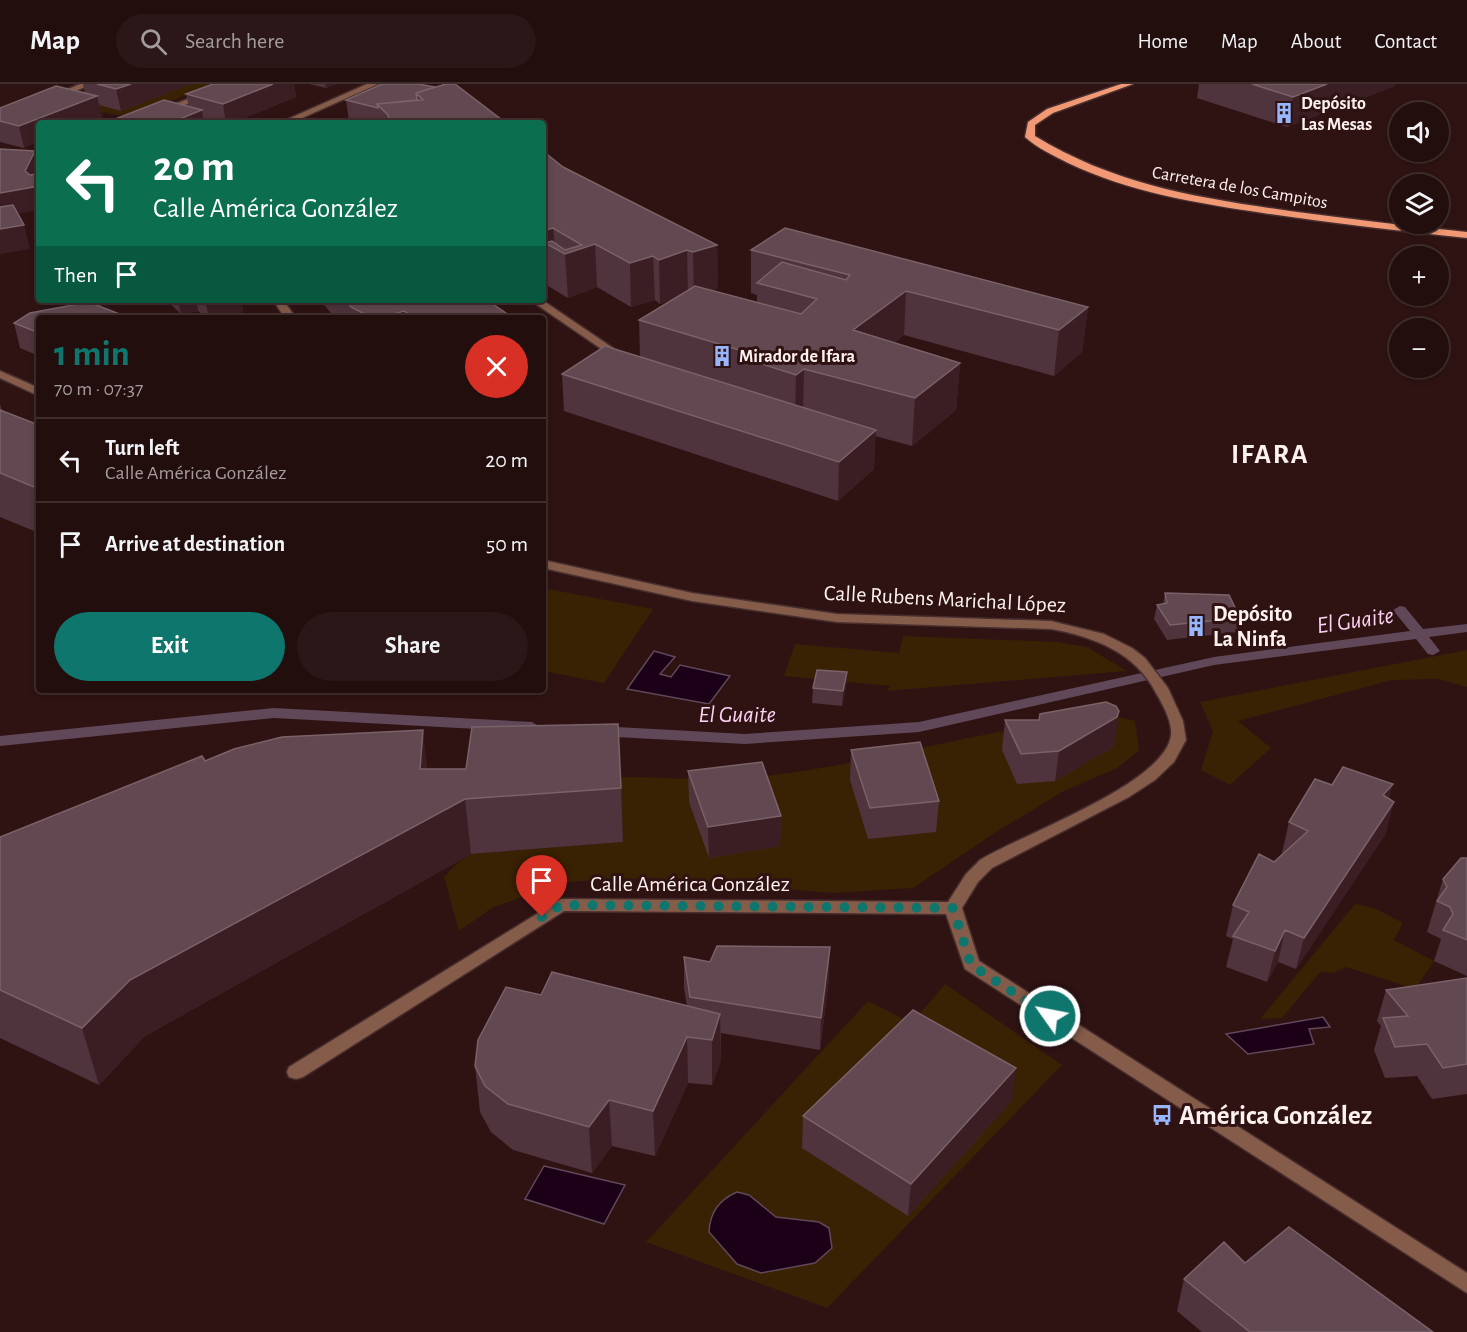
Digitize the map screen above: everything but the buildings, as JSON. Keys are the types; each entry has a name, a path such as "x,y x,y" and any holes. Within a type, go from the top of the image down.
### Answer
{"main road":[{"name":"Carretera de los Campitos","path":"1129,84 1050,111 1031,124 1030,137 1058,156 1095,173 1135,186 1197,200 1326,219 1467,235"}],"street":[{"path":"44,101 88,84"},
{"path":"139,120 234,84"},
{"path":"289,120 374,84"},
{"path":"540,303 607,348"},
{"path":"0,375 36,391"},
{"name":"Calle Rubens Marichal López","path":"546,565 692,597 837,618 1051,625 1099,636 1137,657 1150,669 1173,713 1179,738 1172,754 1148,780 984,865 953,908"},
{"name":"Calle América González","path":"296,1072 561,905 953,908"},
{"path":"953,908 971,965 1467,1284"}],"shaded area":[{"path":"102,84 214,84 132,117 49,104"},
{"path":"546,589 653,609 604,683 546,672"},
{"path":"903,636 1058,642 1087,647 1127,671 886,691 891,686 784,676 795,644 899,653"},
{"path":"1467,650 1467,687 1437,679 1392,680 1238,721 1271,748 1230,785 1201,770 1213,731 1200,702"},
{"path":"654,651 675,657 660,674 671,677 680,665 730,676 709,704 627,689"},
{"path":"1108,715 1135,721 1139,751 1117,768 1064,791 993,834 913,888 833,893 650,878 563,882 492,908 459,931 444,877 457,863 471,854 623,842 621,777 707,779 758,777 846,764 1020,728"},
{"path":"1355,904 1374,908 1403,923 1394,940 1434,961 1415,989 1346,967 1333,973 1320,972 1282,1018 1260,1019"},
{"path":"945,984 1062,1065 827,1308 646,1242 868,1001 912,1023"},
{"path":"1323,1017 1330,1027 1309,1029 1314,1044 1248,1054 1226,1034"},
{"path":"544,1166 625,1185 604,1224 525,1199"},
{"path":"737,1192 749,1195 776,1217 819,1222 829,1228 832,1248 815,1263 761,1273 737,1264 709,1232 711,1218 720,1203"}],"waterway":[{"path":"1400,610 1419,634"},
{"name":"El Guaite","path":"1419,634 1467,628"},
{"name":"El Guaite","path":"598,731 745,739 919,727 1214,661 1419,634"},
{"path":"1419,634 1433,651"},
{"name":"El Guaite","path":"0,741 274,713 532,727"}],"place":[{"name":"Depósito Las Mesas","path":"1284,113"},
{"name":"Mirador de Ifara","path":"722,356"},
{"name":"Depósito La Ninfa","path":"1196,626"},
{"name":"América González","path":"1162,1115"}],"district":[{"name":"IFARA","path":"1270,453"}],"route":[{"path":"542,917 561,905 953,908 971,965 1050,1016"}]}
